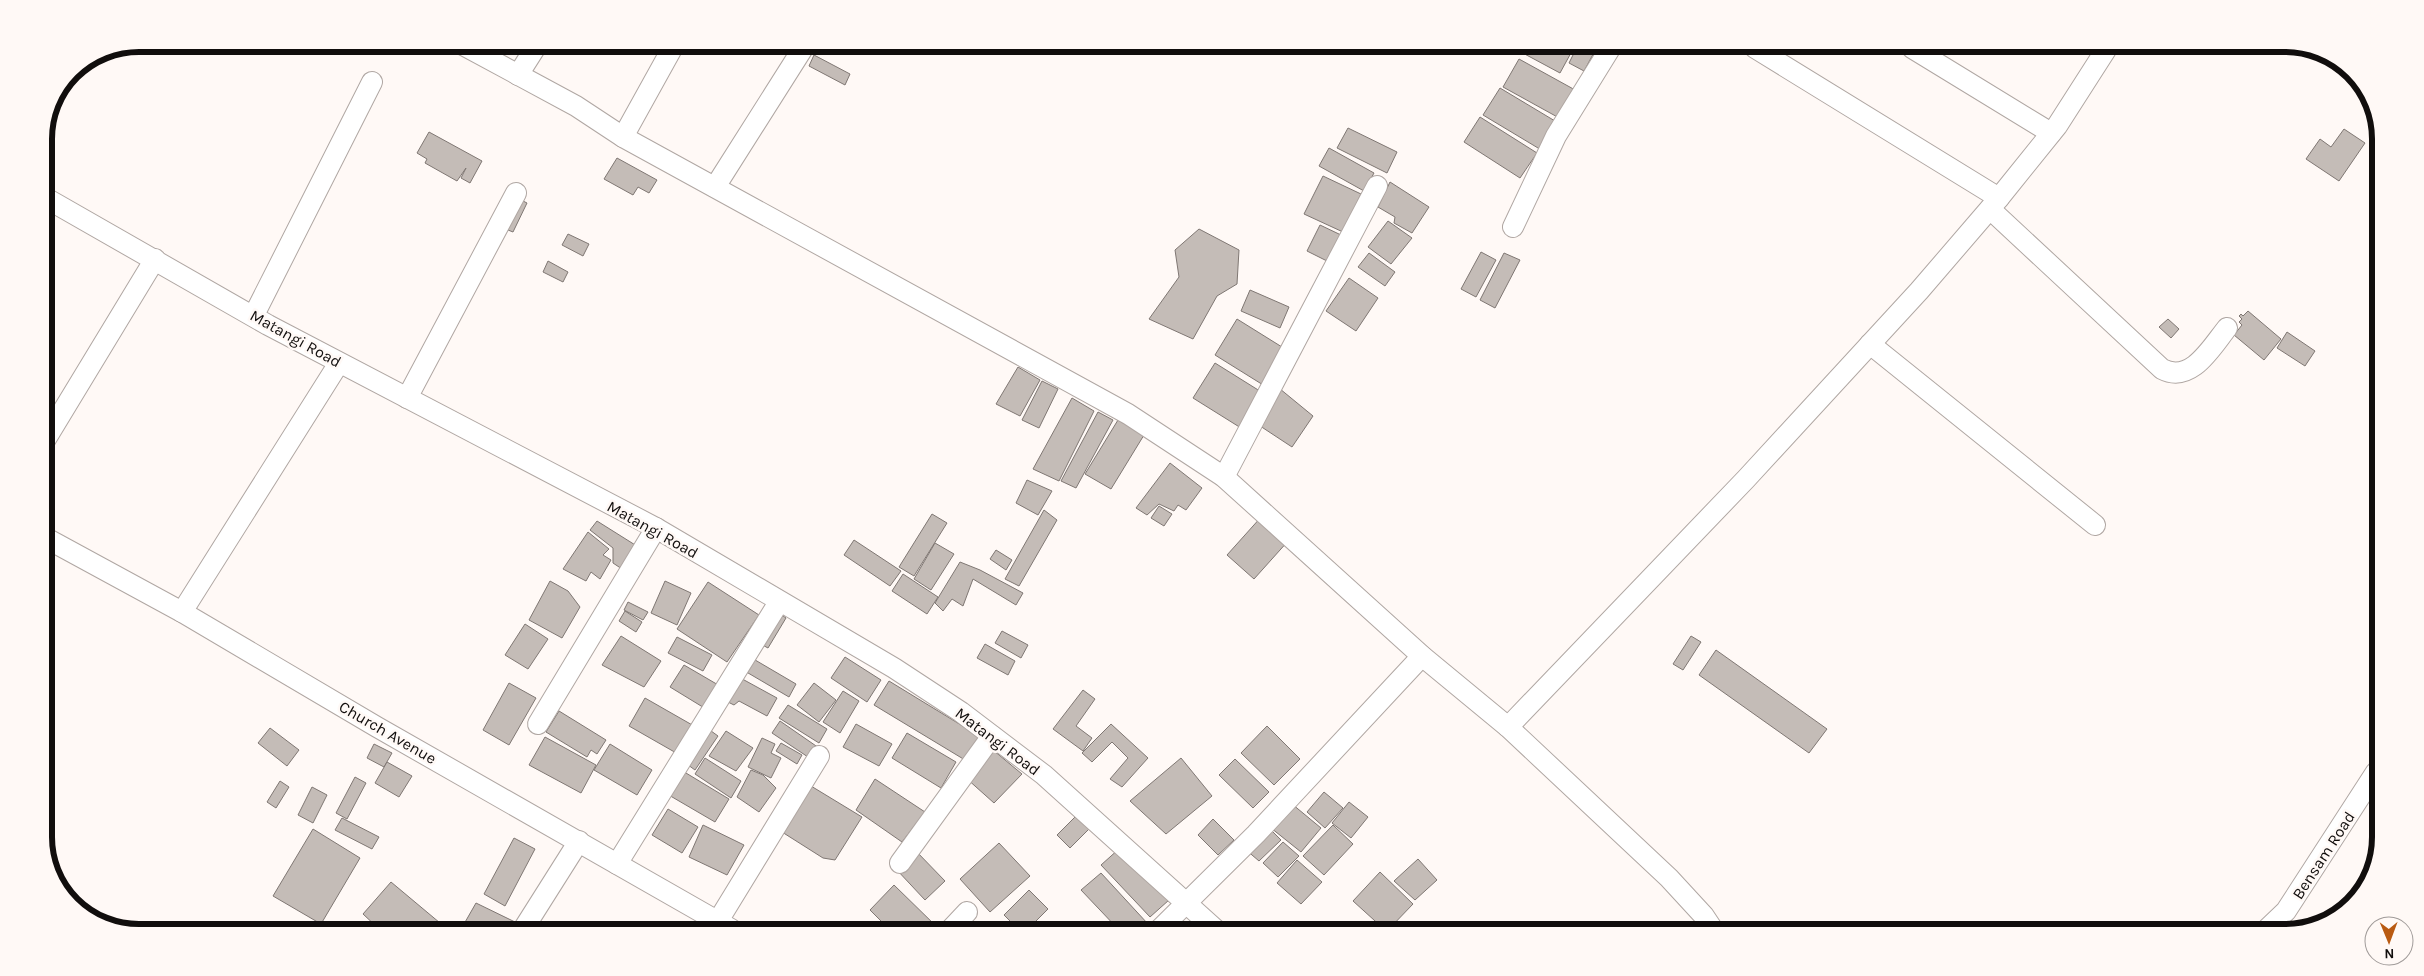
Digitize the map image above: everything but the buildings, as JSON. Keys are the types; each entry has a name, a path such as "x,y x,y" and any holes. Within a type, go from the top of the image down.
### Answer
{"street":[{"path":"476,52 576,106 623,137 1128,414 1224,477 1422,656 1508,727 1670,878 1709,924"},
{"path":"518,75 532,52"},
{"path":"623,137 670,52"},
{"path":"714,187 801,52"},
{"path":"1513,227 1556,136 1608,52"},
{"path":"1761,52 1994,204 2162,369 2171,374 2187,372 2228,328"},
{"path":"1919,52 2051,133"},
{"path":"1508,727 1746,479 1870,344 1994,204 2051,133 2104,52"},
{"path":"254,315 372,82"},
{"path":"1224,477 1377,186"},
{"path":"408,398 516,193"},
{"name":"Matangi Road","path":"52,204 339,363 656,528 894,668 961,712 1044,775 1210,924"},
{"path":"52,428 154,259"},
{"path":"1870,344 2095,525"},
{"path":"182,612 339,363"},
{"path":"538,724 656,528"},
{"name":"Church Avenue","path":"53,542 182,612 722,924"},
{"path":"618,864 779,602"},
{"path":"1165,924 1256,834 1422,656"},
{"path":"900,862 992,736"},
{"path":"725,924 819,756"},
{"name":"Bensam Road","path":"2272,924 2286,911 2372,778"},
{"path":"526,924 578,841"},
{"path":"956,924 967,912"}]}
